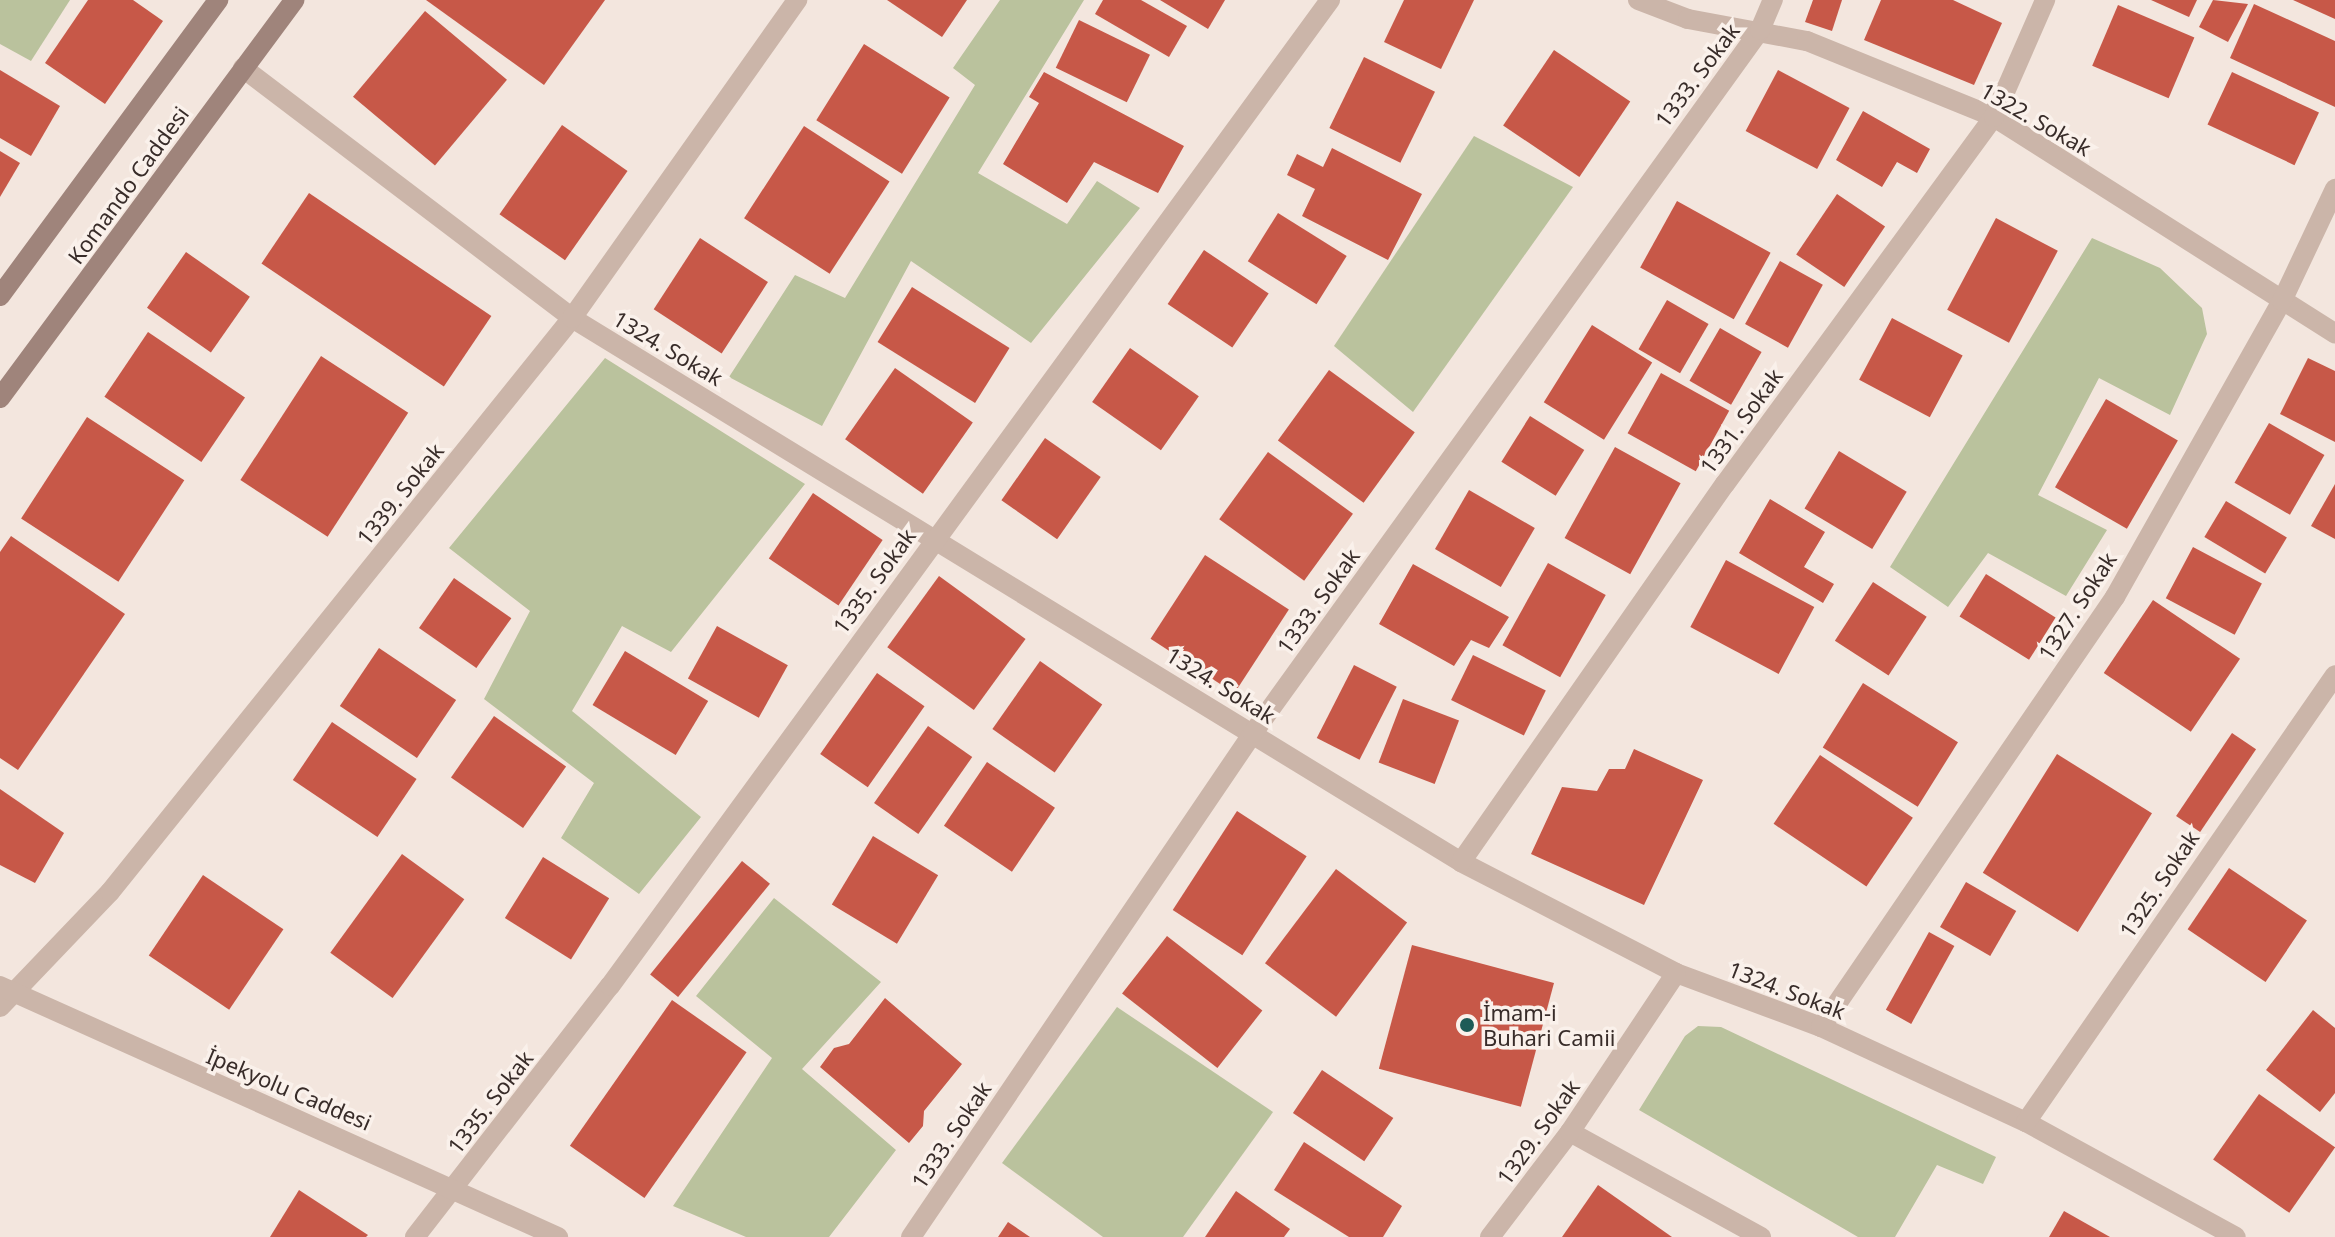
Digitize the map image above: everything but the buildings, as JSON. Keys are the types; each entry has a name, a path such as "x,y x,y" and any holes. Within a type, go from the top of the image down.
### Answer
{"main road":[{"name":"Komando Caddesi","path":"0,296 218,0"},
{"name":"Komando Caddesi","path":"0,398 294,0"}],"street":[{"name":"1339. Sokak","path":"3,995 110,892 572,318 797,0"},
{"name":"1335. Sokak","path":"415,1237 610,986 1330,0"},
{"name":"1322. Sokak","path":"1638,0 1688,19 1807,41 1994,117 2335,333"},
{"name":"1333. Sokak","path":"911,1237 1253,733 1760,30 1773,0"},
{"name":"1331. Sokak","path":"1461,862 1725,484 1994,117 2045,0"},
{"name":"1324. Sokak","path":"243,68 572,318 1461,862 1676,973 1821,1027 2026,1122 2236,1237"},
{"name":"1327. Sokak","path":"1821,1027 2115,597 2282,301 2335,189"},
{"name":"1325. Sokak","path":"2026,1122 2335,675"},
{"name":"1329. Sokak","path":"1490,1237 1570,1132 1676,973"},
{"name":"İpekyolu Caddesi","path":"3,995 455,1187 558,1237"},
{"path":"1570,1132 1761,1237"}],"green space":[{"path":"0,0 70,0 31,61 0,44"},
{"path":"1000,0 1084,0 978,173 1067,224 1097,181 1140,208 1031,343 911,261 822,426 729,377 795,275 845,298 975,85 953,68"},
{"path":"1474,136 1573,187 1413,412 1334,346"},
{"path":"2092,238 2160,268 2202,308 2207,334 2170,415 2099,378 2038,495 2107,530 2066,596 1988,553 1948,607 1890,567"},
{"path":"605,358 805,484 671,652 622,626 572,711 701,817 639,894 561,838 594,783 484,699 530,611 449,548"},
{"path":"774,898 881,982 802,1069 896,1150 829,1237 746,1237 673,1206 772,1058 696,996"},
{"path":"1117,1007 1273,1112 1183,1237 1103,1237 1002,1163"},
{"path":"1698,1026 1721,1027 1996,1157 1983,1184 1937,1165 1895,1237 1858,1237 1639,1110 1685,1036"}],"place":[{"name":"İmam-i Buhari Camii","path":"1467,1025"}]}
